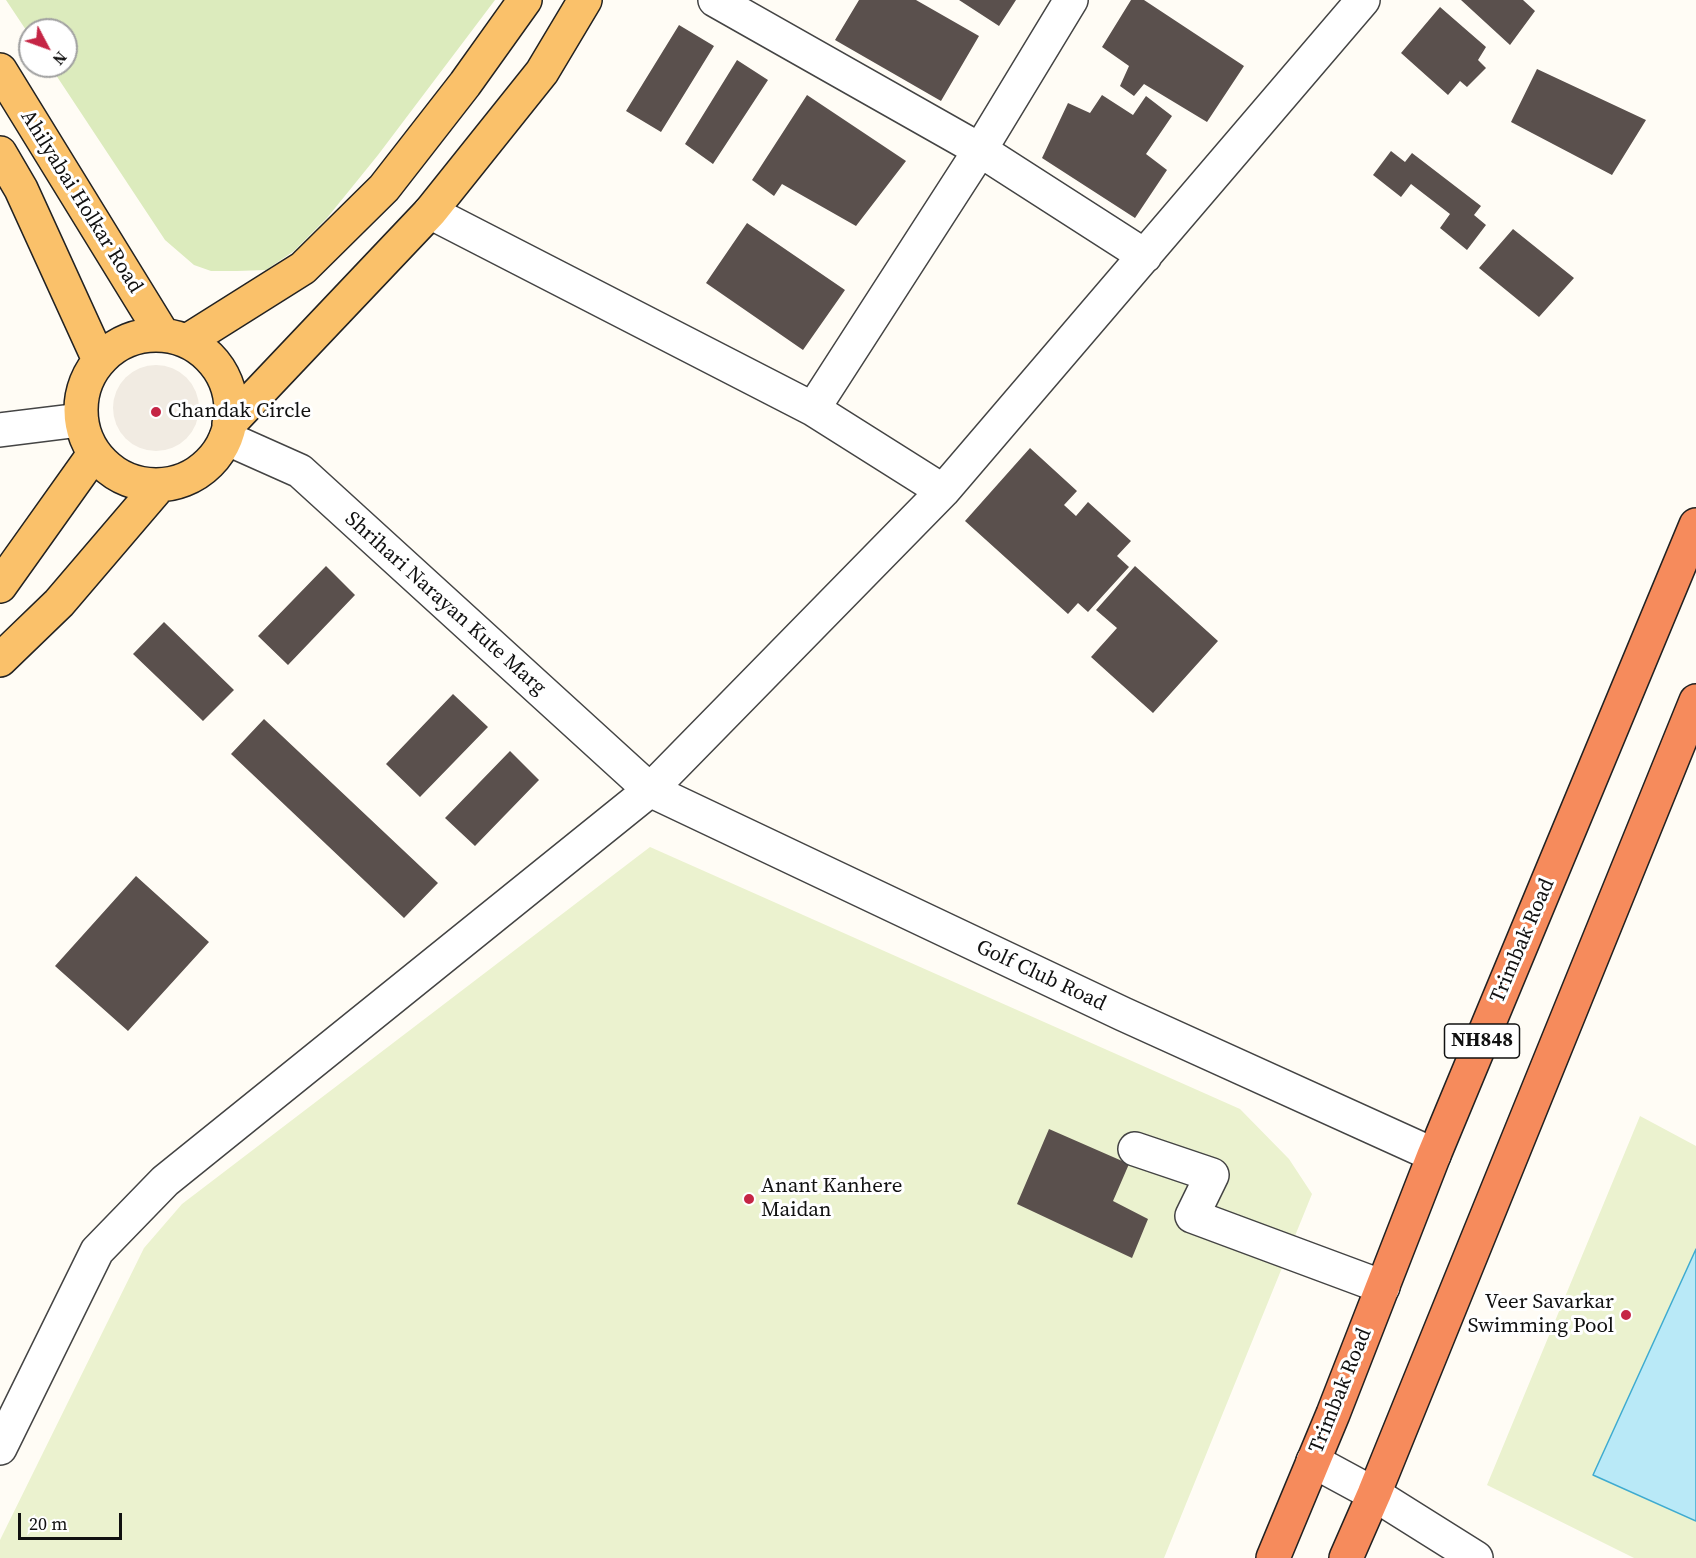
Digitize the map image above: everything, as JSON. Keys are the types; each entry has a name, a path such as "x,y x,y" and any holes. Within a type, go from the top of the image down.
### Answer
{"highway":[{"name":"Trimbak Road","path":"1273,1558 1434,1155 1696,525"},
{"name":"NH848","path":"1346,1558 1696,701"}],"main road":[{"path":"175,338 303,268 384,188 465,84 525,0"},
{"path":"228,431 231,399 223,375 208,355 175,338 138,336 114,346 99,360 80,402 80,420 85,437 94,454 111,472 135,483 159,486 181,481 199,471 215,457 228,431 430,212 542,72 585,0"},
{"name":"Ahilyabai Holkar Road","path":"0,70 175,338"},
{"name":"Ahilyabai Holkar Road","path":"0,153 21,189 99,360"},
{"path":"0,586 94,454"},
{"path":"0,660 59,603 159,486"}],"street":[{"path":"715,0 980,150 1144,256"},
{"path":"813,409 980,150 1071,0"},
{"path":"0,1448 97,1251 165,1181 650,790 943,491 1363,0"},
{"path":"430,212 813,409 943,491"},
{"path":"0,430 80,420"},
{"name":"Shrihari Narayan Kute Marg","path":"228,431 300,471 650,790"},
{"name":"Golf Club Road","path":"650,790 1123,1014 1434,1155"},
{"path":"1135,1149 1212,1175 1192,1216 1383,1287"},
{"path":"1313,1461 1374,1494 1476,1558"}],"green space":[{"path":"6,0 495,0 378,155 327,218 294,251 266,270 211,271 194,265 165,240 58,78 78,78 78,18 18,18"},
{"name":"Anant Kanhere Maidan","path":"650,847 1240,1109 1289,1159 1312,1194 1164,1558 0,1558 0,1540 144,1248 182,1204"},
{"name":"Veer Savarkar Swimming Pool","path":"1640,1116 1696,1146 1696,1558 1634,1558 1487,1485"}],"shaded area":[{"name":"Chandak Circle","path":"156,365 172,369 186,378 195,392 199,408 195,424 186,438 172,447 156,451 140,447 126,438 117,424 113,408 117,392 126,378 140,369"}],"water":[{"path":"1696,1249 1696,1521 1593,1475"}],"building":[{"path":"859,0 916,0 979,36 941,101 835,40"},
{"path":"959,0 1016,0 999,26"},
{"path":"1131,0 1144,0 1244,66 1207,122 1144,84 1134,96 1120,86 1129,66 1102,47"},
{"path":"1461,0 1523,0 1535,11 1510,45"},
{"path":"1440,7 1486,47 1478,60 1486,68 1467,87 1460,81 1448,95 1401,53"},
{"path":"679,25 714,46 661,132 626,111"},
{"path":"737,60 768,80 713,164 685,144"},
{"path":"1537,69 1646,120 1612,175 1511,122"},
{"path":"807,95 906,161 856,226 782,184 774,196 752,180"},
{"path":"1102,95 1133,115 1146,96 1172,116 1146,154 1167,170 1135,218 1042,158 1068,103 1090,113"},
{"path":"1391,151 1405,162 1412,153 1481,206 1474,215 1486,225 1467,250 1440,228 1450,214 1411,184 1401,197 1373,175"},
{"path":"747,223 845,290 803,350 706,283"},
{"path":"1513,229 1574,278 1539,317 1479,268"},
{"path":"1030,448 1077,491 1064,505 1076,516 1088,502 1131,541 1117,556 1129,567 1088,612 1078,603 1068,614 965,521"},
{"path":"326,566 355,595 288,665 258,636"},
{"path":"1135,566 1218,641 1153,713 1091,657 1117,628 1096,610"},
{"path":"164,622 234,690 203,721 133,654"},
{"path":"453,694 488,727 420,797 386,764"},
{"path":"264,719 438,883 404,918 231,754"},
{"path":"510,751 539,780 475,846 445,818"},
{"path":"136,876 209,942 128,1031 55,966"},
{"path":"1049,1129 1129,1164 1113,1201 1148,1219 1132,1258 1017,1204"}],"place":[{"name":"Chandak Circle","path":"156,412"},
{"name":"Anant Kanhere Maidan","path":"749,1199"},
{"name":"Veer Savarkar Swimming Pool","path":"1626,1315"}]}
